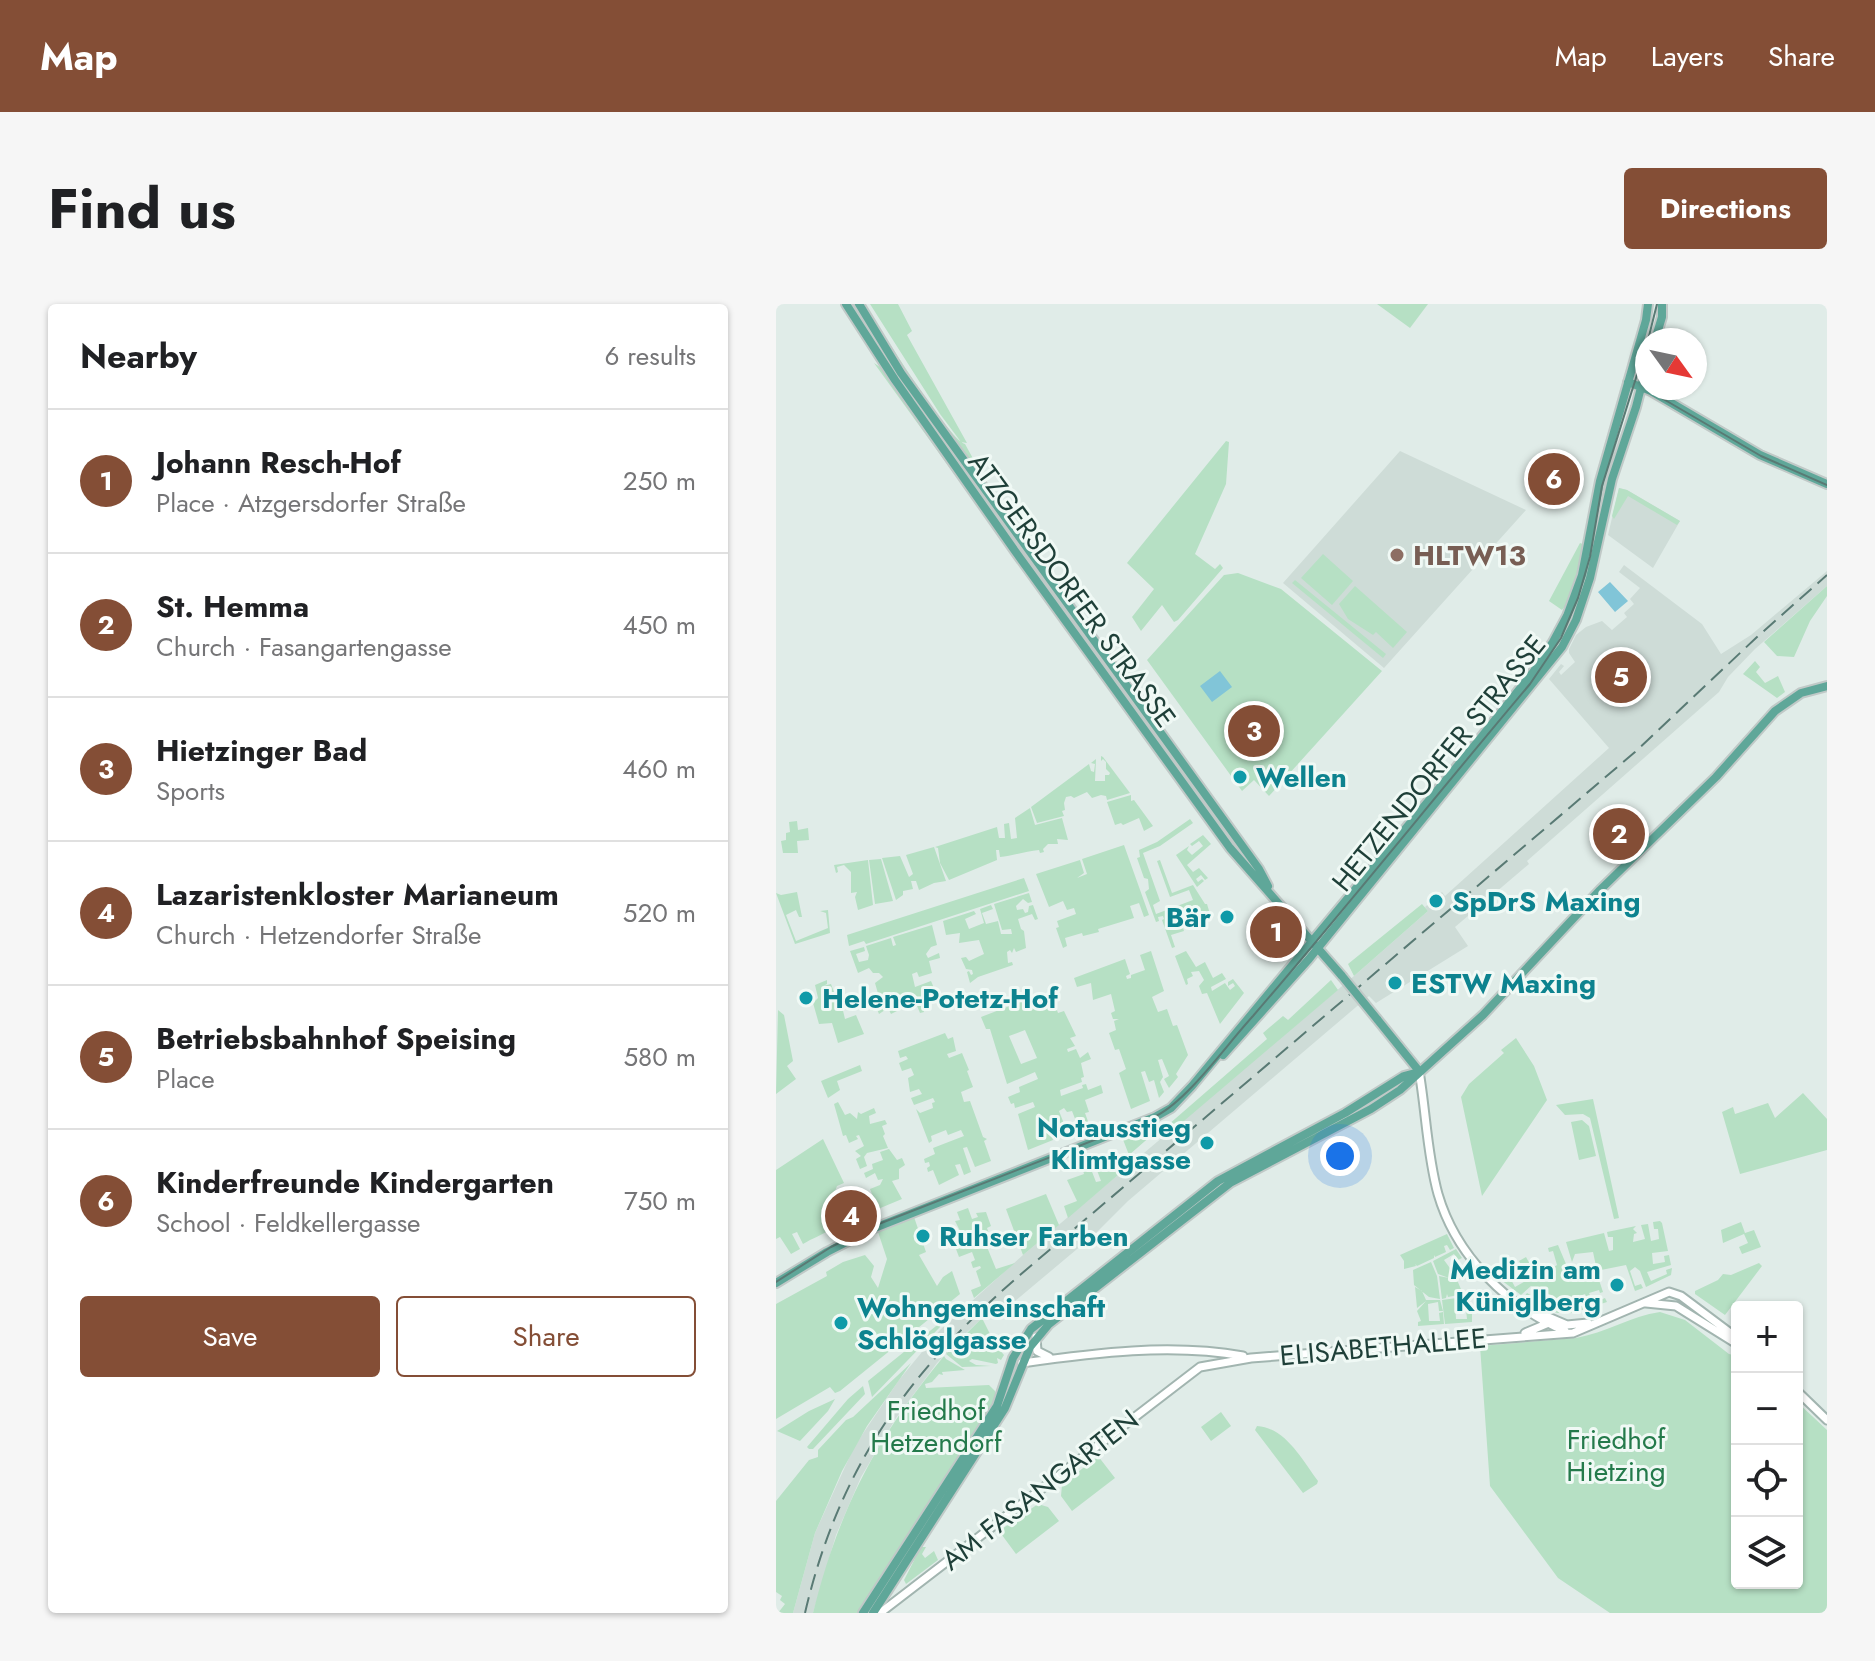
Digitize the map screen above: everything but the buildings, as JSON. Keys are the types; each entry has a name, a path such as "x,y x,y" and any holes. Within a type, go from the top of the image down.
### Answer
{"main road":[{"name":"ATZGERSDORFER STRASSE","path":"846,304 895,380 1015,551 1230,848 1272,893 1419,1071"},
{"name":"ATZGERSDORFER STRASSE","path":"859,304 901,373 1259,869 1272,893"},
{"name":"HETZENDORFER STRASSE","path":"776,1283 872,1229 1161,1115 1230,1049 1534,671 1553,642 1582,575 1600,481 1648,304"},
{"path":"1659,328 1662,304"},
{"path":"1628,382 1635,385"},
{"name":"HETZENDORFER STRASSE","path":"1315,944 1485,745 1562,647 1576,620 1592,572 1612,479 1637,400"},
{"path":"1664,400 1760,455 1827,484"},
{"path":"873,1613 1005,1408 1022,1363 1036,1337 1230,1183 1371,1109 1400,1090 1483,1015 1600,890 1716,777 1775,711 1801,693 1827,686"},
{"path":"863,1613 997,1406 1009,1367 1021,1342 1038,1323 1218,1181 1345,1113 1404,1076 1419,1071"},
{"path":"1009,1367 1022,1363"}],"street":[{"path":"1419,1071 1434,1175 1449,1223 1473,1262 1508,1296 1567,1332"},
{"path":"1551,1323 1576,1326 1610,1318 1664,1293 1680,1295 1721,1330"},
{"path":"1680,1295 1687,1311"},
{"path":"1644,1303 1676,1306 1731,1337"},
{"name":"ELISABETHALLEE","path":"1200,1367 1251,1358 1573,1333 1610,1318"},
{"path":"1539,1335 1551,1323"},
{"name":"ELISABETHALLEE","path":"1516,1336 1551,1323"},
{"path":"1036,1337 1036,1347 1041,1354 1059,1358"},
{"name":"ELISABETHALLEE","path":"1022,1363 1151,1350 1198,1349 1251,1358"},
{"name":"AM FASANGARTEN","path":"880,1613 1200,1367"},
{"path":"1803,1397 1827,1420"}],"shaded area":[{"name":"HLTW13","path":"1400,451 1526,510 1384,668 1283,583"},
{"path":"1619,488 1680,521 1653,568 1608,535"},
{"path":"1624,565 1702,624 1721,654 1751,635 1827,571 1827,586 1755,649 1728,677 1719,692 1455,927 1468,946 1376,1003 1369,996 1002,1312 982,1318 964,1335 937,1363 896,1418 861,1477 836,1535 813,1613 793,1613 815,1533 854,1447 899,1380 940,1330 1023,1255 1354,976 1428,911 1425,907 1442,892 1445,896 1609,748 1549,679 1561,664 1564,666 1559,672 1561,675 1575,662 1569,649 1576,635 1586,627 1602,621 1612,630 1627,617 1624,613 1634,604 1630,599 1640,588 1619,572"}],"green space":[{"path":"850,304 853,304 915,398 1113,673 1110,675 912,400"},
{"path":"861,304 864,304 944,423 965,444 992,493 935,415"},
{"path":"870,304 898,304 912,331 907,335 967,443 961,442 940,414"},
{"path":"1377,304 1428,304 1410,328"},
{"path":"874,363 883,369 1103,680"},
{"path":"1226,441 1229,442 1226,484 1195,554 1215,569 1220,564 1223,568 1178,620 1174,622 1162,605 1141,631 1132,617 1154,589 1127,563"},
{"path":"1619,488 1680,521 1677,525 1628,496 1614,519 1612,516"},
{"path":"1580,543 1585,545 1577,580 1562,610 1549,601"},
{"path":"1323,554 1353,581 1332,605 1301,578"},
{"path":"1238,573 1281,589 1382,671 1269,796 1254,780 1242,791 1147,660 1224,575"},
{"path":"1295,580 1386,654 1383,658 1292,583"},
{"path":"1355,586 1407,632 1393,648 1376,632 1373,635 1348,619 1339,604"},
{"path":"1827,586 1827,596 1810,621 1794,657 1777,656 1764,642"},
{"path":"1755,661 1760,667 1756,672 1765,683 1778,676 1785,692 1777,698 1743,674"},
{"path":"1101,756 1130,793 1107,800 1106,796 1101,795 1092,798 1087,792 1074,798 1066,797 1065,810 1062,811 1064,816 1037,823 1031,807 1089,764 1094,772 1095,764 1091,763 1096,759 1095,781 1105,781 1105,775 1110,773"},
{"path":"1131,795 1131,801 1134,800 1153,826 1144,831 1139,818 1115,825 1107,802"},
{"path":"1030,808 1035,825 1062,818 1068,840 1057,839 1058,844 1048,844 1040,853 1039,850 1000,857 999,850 996,850 997,860 949,880 935,847 997,827 999,838 1005,838 1004,824 1009,823 1011,839 1017,838 1015,818"},
{"path":"1190,819 1193,823 1160,846 1143,853 1160,901 1153,905 1156,914 1193,900 1189,890 1170,897 1157,861 1160,860 1172,893 1193,885 1207,904 1210,914 1183,928 1184,931 1171,935 1175,947 1172,948 1163,916 1158,917 1159,921 1156,922 1145,892 1149,889 1148,879 1144,878 1137,858 1140,857 1139,850 1157,842"},
{"path":"797,821 798,830 808,828 809,840 797,841 798,853 783,853 781,841 786,840 786,833 790,832 789,822"},
{"path":"1203,835 1211,844 1187,865 1193,872 1199,868 1208,878 1205,880 1201,875 1196,879 1198,882 1204,881 1197,887 1176,855 1189,846 1187,850 1192,855 1203,846 1199,841 1192,846 1190,844"},
{"path":"1124,845 1149,915 1144,917 1139,903 1130,906 1134,918 1098,929 1099,932 1065,938 1067,946 1063,948 1056,928 1059,927 1057,921 1076,914 1074,908 1067,910 1063,901 1049,907 1036,874 1080,860 1084,873 1077,878 1087,874 1082,859"},
{"path":"934,847 946,881 919,890 916,881 911,881 913,889 903,891 903,895 896,900 882,858 900,856 909,877 913,874 906,855"},
{"path":"881,859 893,901 875,904 869,860"},
{"path":"868,860 873,905 858,910 857,892 851,893 851,872 844,865 837,867 836,873 834,865"},
{"path":"1024,878 1029,891 866,944 864,941 849,946 847,935"},
{"path":"797,892 802,917 796,910 786,915 796,941 828,928 826,913 820,911 828,910 830,933 795,944 776,893"},
{"path":"1029,893 1032,902 1023,899 1016,906 1017,910 1023,909 1025,913 1033,905 1038,919 1035,920 1032,914 1018,919 1024,931 1026,948 1016,952 1014,948 1012,953 1010,950 1007,952 1008,963 1012,962 1013,965 978,977 970,983 967,972 971,975 972,970 966,969 961,958 966,957 969,961 984,954 979,940 959,943 960,933 946,935 943,921 974,911 976,914 965,919 969,929 984,923 980,909 991,905 993,909 982,913 986,924 998,921 1001,934 1012,934 1011,929 1002,930 994,904"},
{"path":"1422,904 1428,911 1354,976 1348,964"},
{"path":"932,925 937,945 926,954 928,958 939,953 940,958 929,961 932,973 919,977 917,972 912,974 915,987 931,981 934,988 930,998 921,1003 924,1012 920,1013 915,1001 902,1006 897,994 901,1009 891,1014 888,1008 879,1014 877,1009 872,1011 869,1004 873,1006 879,997 875,983 883,977 869,968 858,973 850,951 864,947 865,951 856,954 859,962 868,960 866,946 891,938 893,946 896,945 893,937"},
{"path":"1151,951 1164,991 1152,997 1158,1012 1167,1009 1173,1026 1177,1025 1188,1055 1169,1088 1164,1079 1169,1076 1162,1059 1158,1060 1164,1092 1159,1098 1154,1080 1149,1082 1145,1071 1141,1072 1150,1101 1131,1109 1119,1073 1126,1069 1109,1033 1116,1030 1114,1021 1119,1019 1113,1019 1111,1013 1115,1011 1111,994 1093,1000 1091,983 1077,987 1074,978 1125,959 1130,974 1126,976 1127,979 1131,978 1131,975 1145,970 1140,955"},
{"path":"1186,951 1196,967 1205,962 1213,978 1222,973 1226,979 1211,987 1212,991 1225,983 1230,990 1235,986 1233,983 1228,986 1228,982 1233,979 1244,993 1220,1024 1207,993 1202,994 1199,986 1204,980 1199,971 1191,972 1193,976 1187,979 1186,985 1175,956"},
{"path":"827,980 823,986 831,984 835,995 832,1001 840,998 845,1019 856,1015 864,1034 838,1043 832,1023 819,1024 813,1003 818,998 815,985"},
{"path":"1331,980 1338,990 1171,1132 1168,1125 1267,1039 1263,1033 1283,1016 1288,1020"},
{"path":"1052,996 1058,1013 1064,1011 1076,1036 1070,1038 1075,1046 1067,1049 1068,1052 1076,1049 1080,1058 1088,1052 1091,1059 1081,1063 1082,1082 1060,1090 1061,1096 1086,1084 1088,1090 1101,1085 1103,1093 1085,1100 1090,1127 1079,1129 1072,1111 1067,1112 1064,1108 1059,1111 1068,1134 1056,1139 1059,1135 1056,1126 1052,1127 1053,1140 1028,1150 1018,1114 1035,1107 1033,1102 1015,1108 1008,1097 1020,1092 1019,1087 1038,1079 1035,1072 1007,1084 990,1029 986,1029 981,1017 1028,999 1033,1001","holes":["1025,1030 1037,1058 1021,1064 1009,1036"]},
{"path":"778,1010 784,1015 793,1061 787,1066 796,1079 776,1094"},
{"path":"945,1033 948,1039 953,1037 956,1051 947,1054 949,1058 962,1053 969,1070 973,1087 961,1092 964,1102 970,1101 983,1137 987,1139 984,1141 991,1161 975,1167 967,1147 963,1148 971,1172 964,1175 960,1164 955,1165 959,1175 939,1185 933,1170 928,1172 929,1162 925,1163 924,1159 935,1154 933,1148 964,1136 961,1130 948,1135 946,1130 931,1136 929,1143 916,1109 920,1113 933,1108 932,1103 935,1102 933,1098 914,1105 911,1098 922,1094 919,1089 910,1092 908,1078 914,1075 911,1068 902,1071 899,1063 908,1059 906,1056 900,1058 898,1051"},
{"path":"1516,1038 1534,1066 1547,1100 1482,1196 1461,1097 1469,1084"},
{"path":"860,1065 862,1071 837,1081 840,1090 828,1098 821,1081"},
{"path":"1803,1093 1827,1119 1827,1150 1740,1174 1722,1112 1733,1107 1735,1114 1768,1103 1775,1118"},
{"path":"1593,1099 1619,1218 1614,1219 1590,1118 1583,1114 1565,1115 1556,1105"},
{"path":"838,1102 845,1115 850,1113 857,1119 858,1112 861,1114 874,1108 876,1113 869,1116 870,1124 885,1120 887,1124 882,1126 888,1148 867,1153 864,1157 867,1166 860,1169 856,1159 861,1156 855,1151 864,1146 859,1135 856,1136 858,1139 849,1143 846,1135 843,1136 834,1104"},
{"path":"1582,1120 1589,1126 1596,1156 1579,1160 1571,1122"},
{"path":"1148,1127 1152,1135 1129,1155 1122,1137"},
{"path":"823,1139 844,1183 837,1186 831,1202 823,1206 831,1229 803,1244 797,1232 792,1234 800,1249 791,1254 780,1237 776,1239 776,1170"},
{"path":"889,1149 897,1160 902,1158 905,1165 899,1169 899,1179 892,1181 902,1199 878,1209 870,1189 880,1185 883,1179 878,1180 875,1173 866,1178 864,1173 873,1169 872,1164 883,1160 880,1152"},
{"path":"1110,1154 1118,1175 1068,1218 1064,1206 1077,1201 1067,1180 1084,1174 1082,1167 1089,1164 1096,1182 1101,1181 1095,1165 1100,1163 1098,1159"},
{"path":"1046,1194 1059,1225 1023,1255 1006,1209"},
{"path":"968,1208 972,1219 978,1217 976,1213 986,1212 993,1245 987,1247 996,1269 1015,1263 974,1298 971,1290 981,1286 976,1271 981,1268 973,1268 971,1262 975,1260 972,1252 959,1257 956,1249 968,1244 966,1239 977,1234 963,1237 955,1221 960,1220 957,1212"},
{"path":"914,1217 926,1252 919,1255 937,1286 952,1271 960,1294 840,1391 835,1393 830,1387 776,1419 776,1304 827,1276 826,1272 843,1262 865,1255 874,1266 871,1277 878,1288 887,1259 878,1232"},
{"path":"1660,1221 1668,1251 1652,1253 1653,1264 1665,1262 1664,1256 1669,1255 1671,1265 1647,1272 1651,1281 1667,1274 1666,1270 1672,1268 1671,1275 1646,1287 1640,1271 1635,1267 1630,1271 1635,1286 1641,1284 1643,1288 1635,1291 1626,1265 1596,1271 1603,1292 1589,1293 1593,1303 1605,1298 1607,1302 1576,1312 1575,1308 1590,1303 1585,1294 1569,1300 1564,1297 1563,1301 1558,1301 1558,1309 1573,1309 1574,1313 1558,1313 1547,1310 1554,1296 1546,1293 1543,1301 1547,1303 1545,1309 1524,1297 1527,1293 1534,1297 1540,1289 1531,1286 1521,1295 1497,1277 1508,1268 1515,1287 1529,1279 1519,1261 1526,1257 1534,1272 1549,1264 1551,1269 1557,1265 1553,1251 1549,1252 1548,1248 1558,1245 1566,1264 1563,1266 1565,1273 1596,1266 1593,1252 1575,1254 1572,1262 1566,1242 1604,1233 1609,1251 1613,1250 1613,1237 1608,1237 1607,1232 1636,1226 1633,1242 1645,1239 1641,1225 1648,1224 1651,1241 1659,1239 1653,1222"},
{"path":"1741,1222 1745,1233 1754,1230 1761,1247 1742,1254 1739,1247 1748,1243 1744,1234 1723,1243 1721,1230"},
{"path":"1447,1234 1454,1248 1450,1250 1447,1245 1444,1246 1446,1252 1404,1269 1400,1255"},
{"path":"1456,1249 1462,1258 1458,1260 1454,1254 1444,1260 1463,1294 1448,1297 1447,1294 1442,1299 1439,1276 1449,1278 1438,1274 1433,1261"},
{"path":"1431,1262 1437,1276 1440,1299 1429,1297 1414,1285 1413,1270"},
{"path":"1759,1263 1762,1266 1736,1301 1731,1301 1725,1315 1695,1294 1695,1291 1718,1280 1723,1274 1731,1275"},
{"path":"1415,1287 1422,1291 1426,1300 1440,1300 1443,1311 1439,1311 1438,1302 1428,1304 1429,1321 1440,1321 1439,1313 1443,1312 1444,1324 1418,1326 1421,1321 1417,1311 1426,1301 1417,1308"},
{"path":"1464,1297 1464,1300 1455,1301 1456,1319 1467,1319 1466,1310 1472,1310 1472,1322 1445,1324 1442,1300"},
{"name":"Friedhof Hietzing","path":"1660,1312 1685,1320 1731,1354 1731,1589 1803,1589 1803,1408 1827,1430 1827,1613 1610,1613 1558,1578 1490,1486 1480,1346 1576,1338"},
{"path":"982,1318 1004,1355 1001,1360 997,1358 996,1364 969,1361 991,1366 962,1367 946,1354"},
{"path":"941,1322 940,1327 872,1397 868,1381"},
{"name":"Friedhof Hetzendorf","path":"944,1356 965,1370 942,1372 943,1375 939,1374 932,1382 925,1384 926,1388 989,1385 995,1391 995,1399 857,1613 813,1613 835,1540 863,1476 898,1416"},
{"path":"911,1363 867,1426 842,1471 815,1533 793,1613 778,1613 785,1604 776,1592 776,1501 809,1460 818,1457 818,1450 846,1420"},
{"path":"863,1386 865,1394 813,1449 809,1449 807,1447 848,1399"},
{"path":"835,1399 800,1441 777,1431 809,1411"},
{"path":"1221,1412 1231,1426 1211,1441 1201,1427"},
{"path":"1257,1426 1277,1432 1285,1439 1306,1464 1317,1484 1303,1493 1255,1430"},
{"path":"1098,1456 1115,1478 1072,1511 1061,1496 1062,1485"},
{"path":"1038,1504 1048,1507 1059,1521 1016,1554 999,1531"},
{"path":"921,1547 926,1547 922,1554 925,1558 934,1551 938,1560 906,1584 904,1580"}],"water":[{"path":"1610,582 1628,601 1615,612 1598,592"},
{"path":"1220,671 1232,687 1212,702 1200,686"}],"tram line":[{"path":"1651,328 1657,304"},
{"path":"776,1282 831,1247 871,1227 1156,1116 1194,1084 1530,684 1561,638 1578,598 1590,557 1602,486 1635,381"},
{"path":"1665,400 1761,456 1827,485"}],"railway":[{"path":"805,1613 819,1560 837,1512 859,1467 912,1386 980,1311 1635,752 1827,575"}],"place":[{"name":"Kinderfreunde Kindergarten","path":"1554,479"},
{"name":"HLTW13","path":"1397,555"},
{"name":"Betriebsbahnhof Speising","path":"1621,677"},
{"name":"Hietzinger Bad","path":"1254,731"},
{"name":"Wellen","path":"1240,777"},
{"name":"St. Hemma","path":"1619,834"},
{"name":"SpDrS Maxing","path":"1436,901"},
{"name":"Bär","path":"1227,917"},
{"name":"Johann Resch-Hof","path":"1276,932"},
{"name":"ESTW Maxing","path":"1395,983"},
{"name":"Helene-Potetz-Hof","path":"806,998"},
{"name":"Notausstieg Klimtgasse","path":"1207,1143"},
{"name":"Lazaristenkloster Marianeum","path":"851,1216"},
{"name":"Ruhser Farben","path":"923,1236"},
{"name":"Medizin am Küniglberg","path":"1617,1285"},
{"name":"Wohngemeinschaft Schlöglgasse","path":"841,1323"}]}
